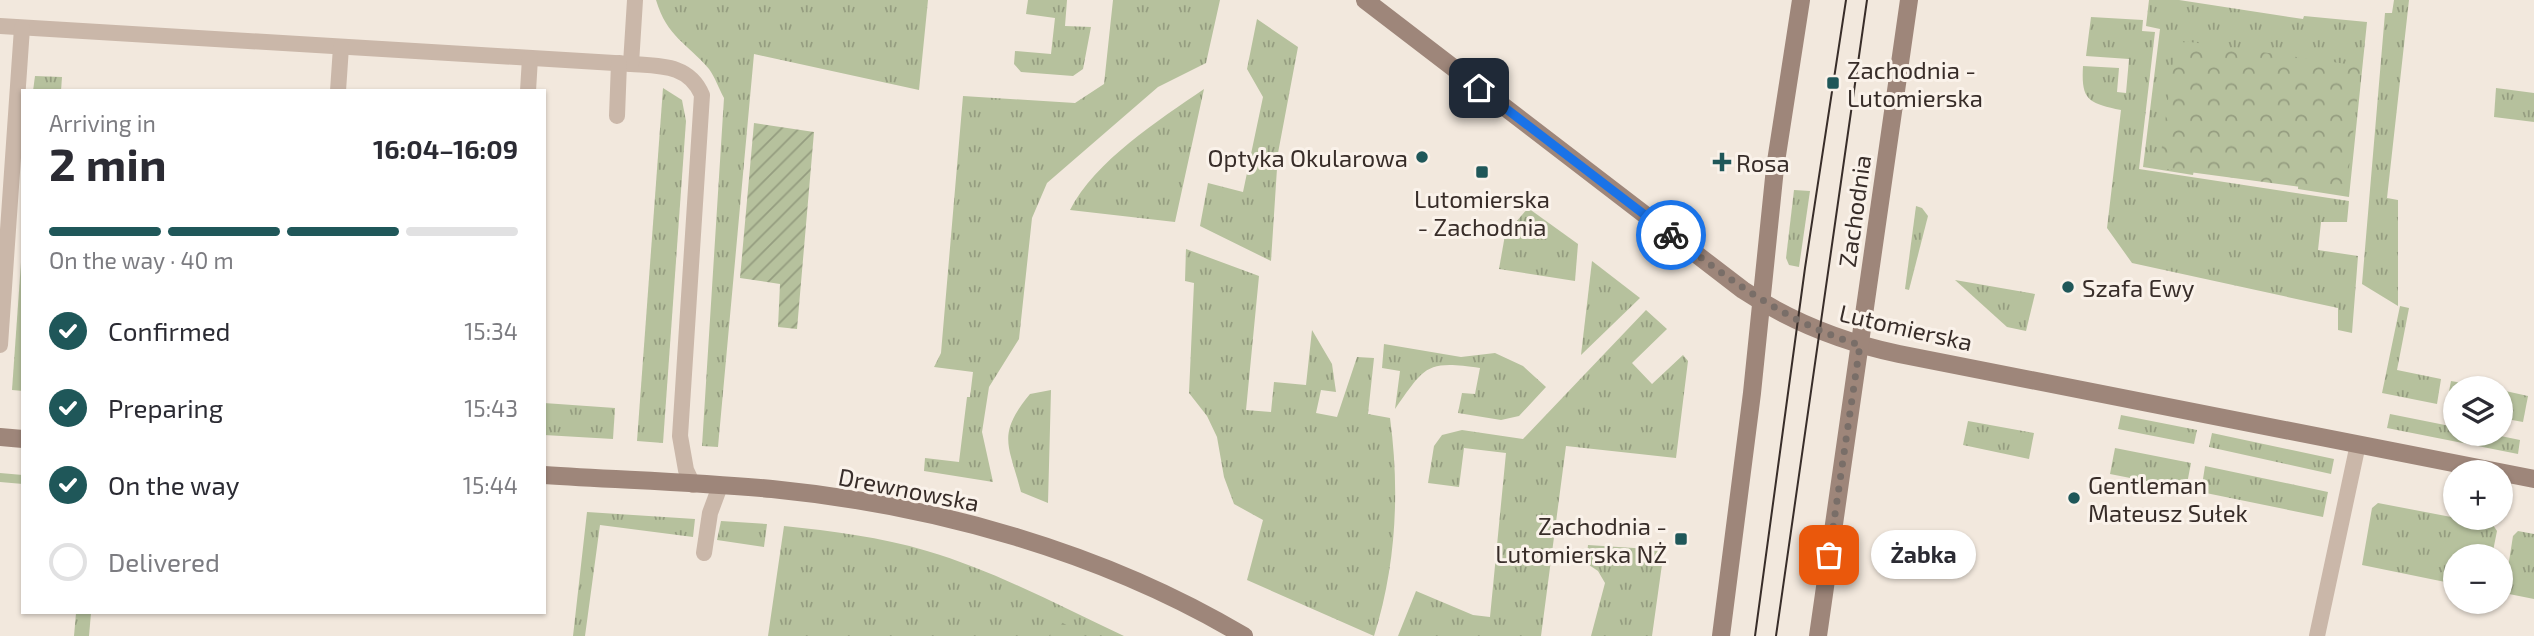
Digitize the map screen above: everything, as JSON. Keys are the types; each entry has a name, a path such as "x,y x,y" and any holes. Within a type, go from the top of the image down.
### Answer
{"main road":[{"name":"Lutomierska","path":"1365,0 1761,302 1808,326 1860,345 2534,479"},
{"path":"1721,636 1752,393 1775,168 1801,0"},
{"name":"Zachodnia","path":"1818,636 1909,0"},
{"path":"0,437 21,439"},
{"name":"Drewnowska","path":"546,475 720,486 820,496 940,516 1119,575 1175,599 1244,636"}],"lane":[{"path":"617,116 635,0"},
{"path":"0,26 625,63 674,68 689,75 702,95 680,436 686,470 693,485"},
{"path":"0,345 22,28"},
{"path":"338,89 341,47"},
{"path":"528,89 530,58"},
{"path":"2317,636 2358,444"},
{"path":"704,553 710,513 720,486"}],"green space":[{"path":"656,0 928,0 919,90 754,54 718,447 702,446 724,98 709,69 678,39 666,23"},
{"path":"1028,0 1067,0 1065,26 1091,27 1083,69 1073,76 1021,72 1014,64 1015,51 1051,54 1055,18 1026,14"},
{"path":"1113,0 1220,0 1206,63 1158,87 1047,183 1032,218 1019,339 989,387 982,432 993,482 924,471 925,458 959,462 973,372 934,367 941,353 963,96 1075,103 1104,84"},
{"path":"2149,0 2179,0 2303,19 2304,16 2367,22 2349,197 2298,189 2299,171 2204,116 2193,175 2143,167 2160,29 2146,26"},
{"path":"2394,0 2409,0 2387,198 2398,200 2398,306 2362,284 2385,13 2392,13"},
{"path":"2091,17 2143,20 2142,31 2155,32 2139,169 2349,201 2347,222 2321,222 2318,250 2358,256 2352,333 2338,330 2338,308 2132,263 2107,228 2121,110 2094,102 2085,93 2083,86 2083,66 2119,68 2117,92 2126,93 2129,59 2086,56"},
{"path":"1257,19 1298,47 1278,153 1271,261 1200,226 1208,183 1243,192 1263,97 1247,69"},
{"path":"2176,40 2361,66 2346,193 2159,168"},
{"path":"35,76 62,77 61,89 33,89"},
{"path":"663,88 682,100 686,121 663,443 637,441"},
{"path":"2496,88 2534,93 2534,122 2494,117"},
{"path":"1204,89 1175,222 1070,210 1081,192 1112,158 1148,128"},
{"path":"754,123 814,132 797,329 778,327 780,284 740,278"},
{"path":"1794,190 1810,191 1799,267 1789,265 1786,258"},
{"path":"1916,206 1922,208 1928,216 1909,290 1905,289"},
{"path":"1528,208 1578,244 1575,281 1499,269 1505,235"},
{"path":"1186,249 1259,276 1246,410 1271,412 1274,382 1306,385 1312,330 1332,364 1336,392 1321,390 1316,413 1337,417 1357,357 1374,358 1368,414 1390,418 1395,501 1387,583 1374,636 1247,580 1263,520 1234,504 1224,477 1217,437 1207,416 1189,393 1194,283 1185,281"},
{"path":"1592,261 1640,298 1581,355"},
{"path":"21,262 21,391 12,390"},
{"path":"1955,280 2035,294 2026,331 2007,327"},
{"path":"2400,306 2409,308 2397,370 2441,379 2437,404 2382,393"},
{"path":"1646,310 1667,329 1632,363 1652,384 1683,355 1688,361 1676,458 1566,446 1541,636 1398,636 1416,591 1473,615 1490,617 1506,453 1464,448 1459,487 1428,483 1434,446 1442,435 1462,430 1523,439"},
{"path":"1384,344 1461,357 1495,353 1523,366 1546,387 1519,416 1501,420 1458,413 1462,393 1475,394 1480,368 1437,366 1421,375 1395,409 1400,371 1382,368"},
{"path":"1051,390 1048,503 1021,492 1008,441 1013,420 1030,394"},
{"path":"2513,393 2528,396 2523,422 2513,420"},
{"path":"546,403 615,408 613,439 546,435"},
{"path":"2390,414 2443,425 2443,439 2387,428"},
{"path":"2121,415 2197,430 2194,444 2118,429"},
{"path":"1968,421 2034,433 2029,459 1963,445"},
{"path":"2212,433 2334,459 2331,474 2209,447"},
{"path":"2513,439 2520,440 2518,454 2478,446 2513,446"},
{"path":"2115,448 2191,463 2186,489 2110,474"},
{"path":"2205,466 2328,492 2323,517 2201,492"},
{"path":"0,473 21,475 21,484 0,482"},
{"path":"2378,503 2443,515 2443,530 2496,530 2494,544 2443,544 2443,582 2362,565 2372,508"},
{"path":"587,512 695,519 693,537 600,525 585,636 573,636"},
{"path":"721,521 767,524 764,547 717,540"},
{"path":"784,526 874,538 952,559 1027,590 1124,636 768,636"},
{"path":"2518,531 2534,534 2534,599 2513,595 2513,536"},
{"path":"1588,545 1664,550 1652,636 1591,636 1605,583 1598,571 1586,563"},
{"path":"76,614 91,614 89,636 74,636"},
{"path":"1059,621 1087,636 1049,636"}],"tram line":[{"path":"1755,636 1805,268 1846,0"},
{"path":"1776,636 1867,0"}],"way so far":[{"path":"1671,235 1761,302 1818,330 1860,345 1829,555"}],"place":[{"name":"Zachodnia - Lutomierska","path":"1833,83"},
{"name":"Optyka Okularowa","path":"1422,157"},
{"name":"Rosa","path":"1722,162"},
{"name":"Lutomierska - Zachodnia","path":"1482,172"},
{"name":"Szafa Ewy","path":"2068,287"},
{"name":"Gentleman Mateusz Sułek","path":"2074,498"},
{"name":"Zachodnia - Lutomierska NŻ","path":"1681,539"},
{"name":"Żabka","path":"1829,555"}],"route":[{"path":"1479,88 1671,235"}]}
